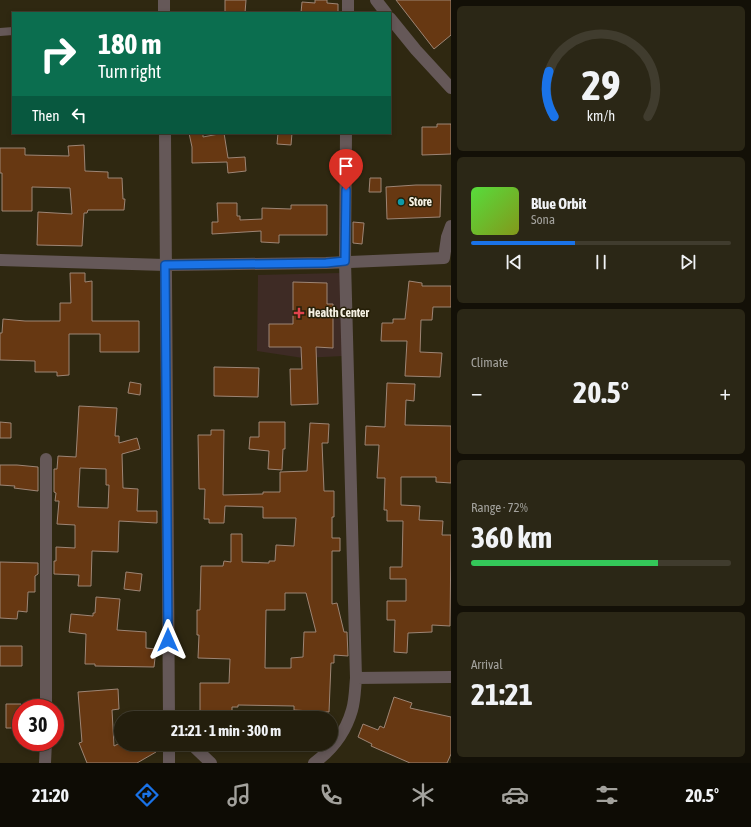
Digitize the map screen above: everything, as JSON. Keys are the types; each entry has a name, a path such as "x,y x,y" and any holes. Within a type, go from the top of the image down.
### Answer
{"street":[{"path":"164,0 164,12"},
{"path":"348,0 348,12"},
{"path":"376,0 385,12"},
{"path":"391,19 416,50 451,88"},
{"path":"164,134 168,711"},
{"path":"314,763 323,756 340,737 352,710 356,678 345,261 346,134"},
{"path":"0,260 165,265 326,263 345,261 447,261 447,237 451,226"},
{"path":"46,459 46,699"},
{"path":"356,678 451,677"},
{"path":"46,751 46,763"},
{"path":"169,751 169,763"},
{"path":"198,751 211,763"}],"lane":[{"path":"0,32 12,32"}],"shaded area":[{"name":"Health Center","path":"340,273 343,356 303,358 257,351 258,275"}],"building":[{"path":"225,0 246,0 245,12 225,12"},
{"path":"315,0 327,0 327,3 338,4 338,12 301,12 302,2 315,3"},
{"path":"396,0 451,0 451,35 434,49"},
{"path":"437,124 451,124 451,154 422,155 422,127 437,127"},
{"path":"189,134 203,134 203,137 224,134 228,158 245,157 246,171 228,173 227,162 192,163 192,147"},
{"path":"278,134 292,134 291,145 277,144"},
{"path":"84,145 85,171 108,172 108,178 122,178 123,199 125,199 124,210 88,210 87,213 84,213 82,246 37,245 38,212 72,214 70,188 32,187 32,211 2,211 2,173 0,173 0,148 25,148 25,155 69,156 68,146"},
{"path":"370,178 381,178 381,192 369,192"},
{"path":"441,185 440,217 387,219 386,187"},
{"path":"217,203 237,203 237,216 240,216 240,220 262,219 262,208 291,209 291,205 327,205 327,235 279,235 279,243 261,242 261,231 212,234 212,222 218,222"},
{"path":"353,222 364,223 362,244 353,243"},
{"path":"70,273 85,273 85,282 92,281 92,321 139,321 139,352 100,352 100,334 69,334 69,375 57,376 57,372 35,372 35,361 0,360 0,333 2,333 3,319 25,321 60,321 60,303 71,303"},
{"path":"409,281 422,283 422,286 451,286 451,307 433,307 432,320 421,320 420,352 442,353 440,377 405,376 407,341 381,341 382,323 393,323 393,319 405,319"},
{"path":"293,282 327,283 327,304 333,304 333,348 316,347 318,404 291,405 290,369 302,369 301,347 269,347 269,324 293,324"},
{"path":"214,367 259,368 258,397 214,396"},
{"path":"130,382 141,384 140,395 128,393"},
{"path":"387,383 415,384 414,401 406,400 405,425 451,426 451,483 436,482 436,477 401,477 401,505 420,506 419,520 443,521 442,535 451,535 450,626 432,625 432,632 408,633 407,653 394,652 395,620 387,620 387,601 406,601 406,579 390,579 390,567 402,567 403,521 387,521 387,510 384,510 385,478 377,478 379,445 365,445 366,426 385,427"},
{"path":"79,406 117,408 115,436 119,436 119,443 137,438 140,449 122,454 123,488 138,489 137,511 157,511 157,523 119,521 118,552 92,551 91,586 78,586 79,575 54,574 56,547 75,548 75,525 57,524 59,501 55,501 56,493 54,492 54,469 57,469 58,456 76,457","holes":["80,468 106,469 106,485 109,485 108,508 78,507"]},
{"path":"0,422 11,423 11,438 0,438"},
{"path":"259,422 285,422 285,449 283,449 282,470 268,469 269,451 249,449 250,437 259,437"},
{"path":"310,423 329,424 328,443 322,443 324,491 334,491 332,538 340,538 340,551 332,551 332,604 337,603 344,632 347,632 348,656 334,655 334,663 331,663 329,711 294,710 294,706 238,705 238,707 232,707 232,711 200,711 200,683 229,683 230,659 198,658 199,635 197,635 197,610 200,610 201,566 223,566 224,561 231,562 231,534 242,534 242,562 269,563 269,561 275,561 276,545 294,546 296,518 263,518 263,507 225,506 224,523 209,523 209,519 204,519 205,489 199,489 198,435 211,435 211,430 224,430 223,495 280,492 280,472 307,471","holes":["285,593 306,593 316,632 304,632 303,657 291,658 291,668 265,668 266,610 285,610"]},
{"path":"0,465 38,467 38,491 14,488 15,486 0,485"},
{"path":"0,562 38,563 38,574 35,576 35,592 28,592 27,612 18,611 17,619 0,618"},
{"path":"126,572 142,574 140,591 124,589"},
{"path":"96,597 120,599 117,630 146,632 146,648 156,649 154,667 95,666 95,664 85,664 86,634 69,632 71,614 93,616 93,613 95,613"},
{"path":"0,646 22,646 22,666 0,666"},
{"path":"118,689 119,709 112,710 114,751 156,752 137,763 87,763 79,743 82,742 78,692"},
{"path":"394,697 412,703 410,708 451,717 451,754 447,763 410,763 371,746 372,744 358,737 363,724 378,730 380,726 384,728"},
{"path":"6,704 12,704 12,728 6,728"}],"place":[{"name":"Store","path":"401,202"},
{"name":"Health Center","path":"299,313"}],"route":[{"path":"168,640 165,265 326,263 345,261 346,190"}]}
